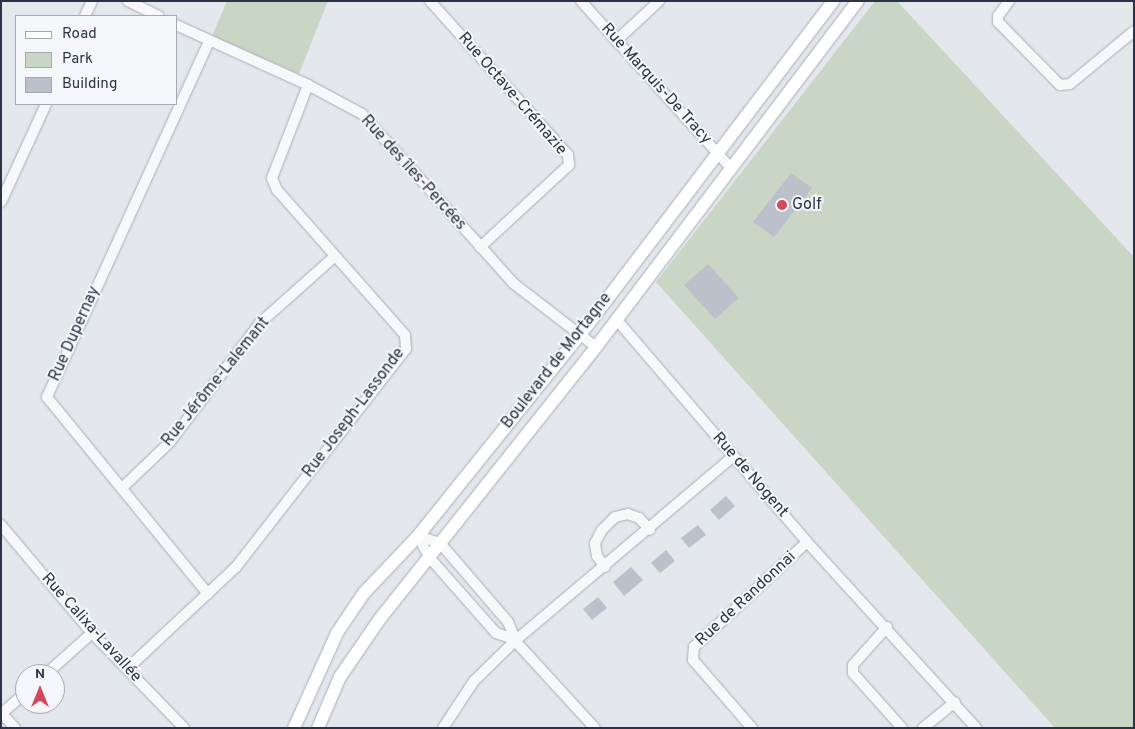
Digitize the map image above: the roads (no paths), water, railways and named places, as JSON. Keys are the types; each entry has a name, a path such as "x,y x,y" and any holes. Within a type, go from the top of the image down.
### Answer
{"main road":[{"name":"Boulevard de Mortagne","path":"294,728 337,633 364,593 418,536 579,334 833,1"},
{"name":"Boulevard de Mortagne","path":"318,728 340,677 429,557 596,348 730,167 858,1"}],"street":[{"path":"85,15 92,1"},
{"path":"128,1 157,15"},
{"name":"Rue Octave-Crémazie","path":"430,1 568,155 569,165 480,247"},
{"name":"Rue Marquis-De Tracy","path":"581,1 730,167"},
{"path":"616,41 659,1"},
{"path":"1009,1 998,16 998,22 1060,85 1070,84 1134,30"},
{"name":"Rue des îles-Percées","path":"178,26 308,85 362,114 513,283 596,348"},
{"name":"Rue Dupernay","path":"208,594 47,397 209,41"},
{"name":"Rue Joseph-Lassonde","path":"128,668 236,567 406,349 406,335 276,190 272,178 308,85"},
{"path":"1,202 46,105"},
{"name":"Rue Jérôme-Lalemant","path":"122,488 170,442 260,323 334,256"},
{"name":"Rue de Nogent","path":"616,319 807,542 888,627 976,728"},
{"path":"443,728 474,681 516,640 650,530 734,456"},
{"path":"605,567 597,556 595,543 602,530 615,517 628,514 639,518 650,530"},
{"name":"Rue Calixa-Lavallée","path":"1,525 92,633 128,668 184,728"},
{"path":"418,536 440,543 508,622 516,640 596,728"},
{"path":"418,536 429,557 496,633 516,640"},
{"name":"Rue de Randonnai","path":"752,728 693,660 694,647 807,542"},
{"path":"888,627 853,664 853,672 902,728"},
{"path":"57,664 92,633"},
{"path":"15,702 2,714 15,728"},
{"path":"923,728 955,702"}],"place":[{"name":"Golf","path":"782,205"}]}
